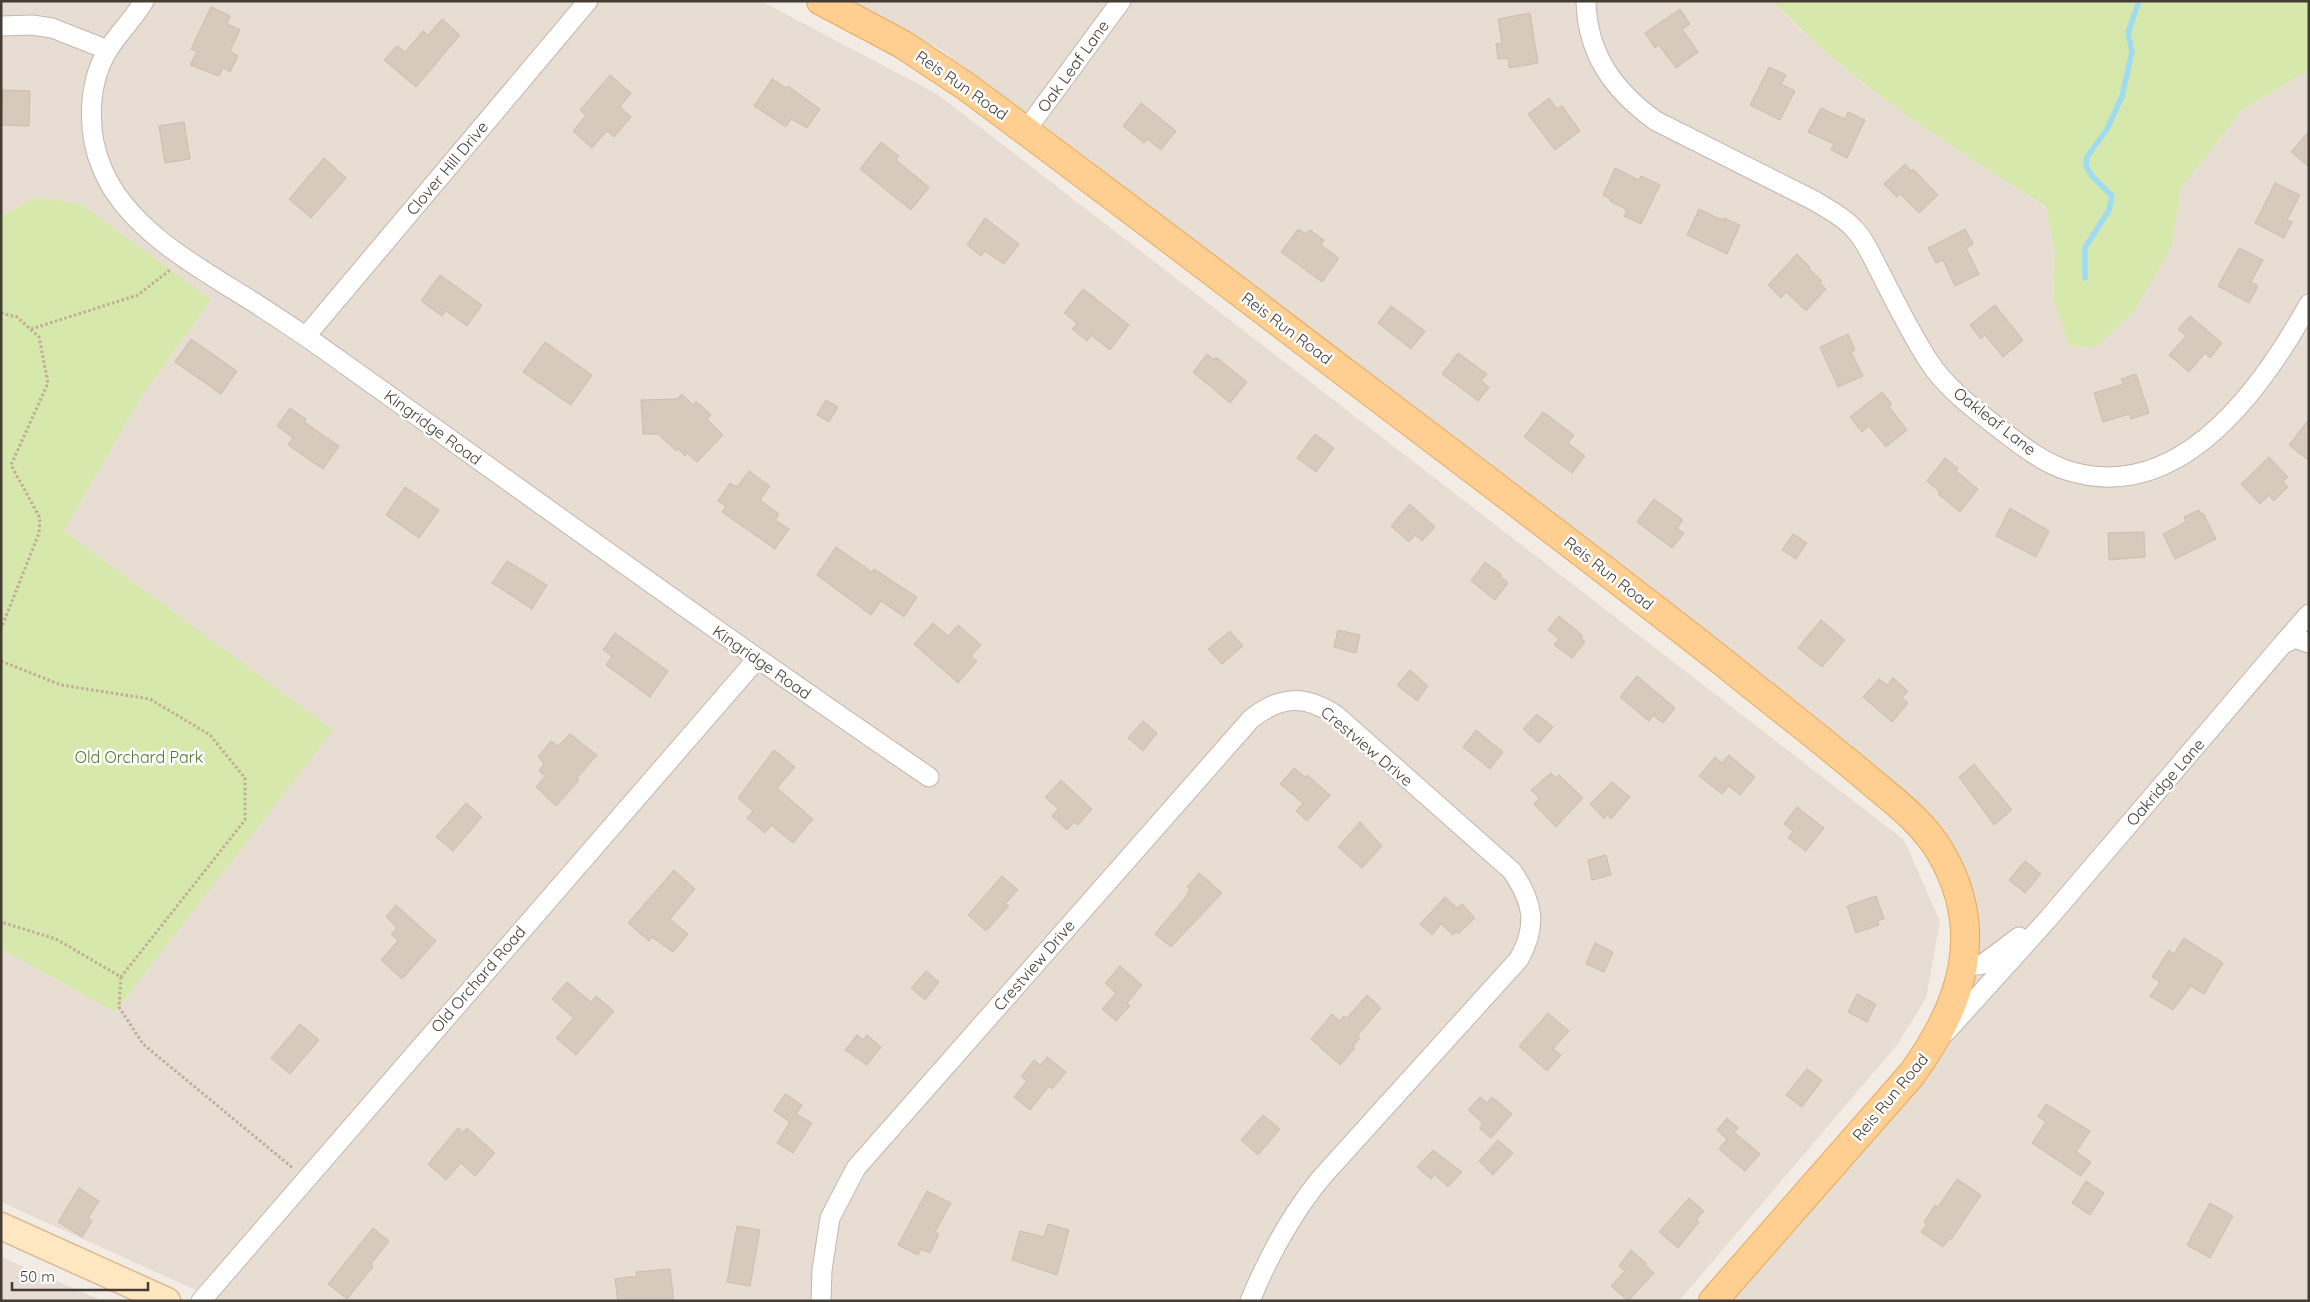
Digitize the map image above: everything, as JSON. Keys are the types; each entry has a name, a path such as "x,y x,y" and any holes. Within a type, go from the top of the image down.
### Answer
{"main road":[{"name":"Reis Run Road","path":"820,1 902,44 936,65 1026,130 1623,583 1852,765 1908,813 1940,850 1954,878 1963,922 1964,968 1952,1006 1930,1049 1912,1074 1713,1301"}],"street":[{"name":"Kingridge Road","path":"144,1 134,18 108,50 98,71 92,121 94,145 102,169 115,194 132,216 185,258 306,336 757,659 929,777"},
{"name":"Clover Hill Drive","path":"306,336 588,1"},
{"name":"Oak Leaf Lane","path":"1026,130 1121,1"},
{"name":"Oakleaf Lane","path":"1586,1 1586,20 1604,68 1615,86 1632,104 1656,121 1813,200 1844,220 1856,231 1868,249 1928,361 1944,380 1962,399 2019,444 2065,470 2113,479 2160,468 2188,453 2213,432 2261,381 2284,348 2309,304"},
{"path":"1,26 32,24 52,28 108,50"},
{"name":"Oakridge Lane","path":"1930,1049 2048,919 2309,614"},
{"path":"2282,645 2295,638 2309,643"},
{"name":"Old Orchard Road","path":"201,1301 305,1178 757,659"},
{"name":"Crestview Drive","path":"821,1301 822,1270 830,1218 856,1168 1251,719 1266,707 1301,700 1321,705 1337,716 1512,871 1525,891 1530,904 1531,916 1526,946 1519,959 1321,1178 1294,1213 1272,1249 1250,1301"},
{"name":"Oakridge Lane","path":"1964,968 1983,964 2026,932 2048,919"},
{"path":"1,1226 167,1301"}],"path":[{"path":"30,329 138,295 185,258"},
{"path":"1,313 17,317 39,337 48,383 11,466 40,518 38,533 1,629"},
{"path":"1,661 61,685 150,699 210,735 245,778 245,820 122,977 119,1007 143,1044 305,1178"},
{"path":"1,922 56,939 122,977"}],"shaded area":[{"path":"1,1 761,1 937,94 1904,840 1940,921 1926,998 1897,1045 1679,1301 220,1301 1,1202 1,949 115,1012 332,730 64,531 141,397 211,300 36,197 1,216"},
{"path":"846,1 1773,1 1796,26 1865,85 2046,208 2055,255 2053,299 2172,245 2181,188 2243,109 2309,70 2309,1301 1730,1301 1946,1045 1974,982 1975,928 1923,811 1815,716 1069,144 938,48"},
{"path":"1,1257 103,1301 1,1301"}],"green space":[{"path":"1773,1 2309,1 2309,70 2243,109 2181,188 2172,245 2134,312 2095,347 2069,345 2053,299 2055,255 2046,207 1938,137 1869,87 1835,60"},
{"name":"Old Orchard Park","path":"36,197 81,204 211,300 141,397 64,531 333,730 115,1012 1,949 1,216"}],"building":[{"path":"211,7 230,16 227,24 240,30 230,51 238,56 230,72 223,68 219,76 190,65 197,52 191,49"},
{"path":"1680,9 1690,24 1682,29 1698,52 1676,68 1659,45 1655,48 1645,33"},
{"path":"1530,13 1538,63 1509,68 1508,58 1498,59 1496,44 1502,43 1498,19"},
{"path":"442,19 460,35 416,87 384,60 397,46 405,52 423,31 428,35"},
{"path":"1769,67 1786,75 1781,84 1795,91 1780,120 1750,105"},
{"path":"610,75 631,93 620,107 631,117 614,137 607,131 592,148 573,131 586,115 580,110"},
{"path":"772,79 786,88 788,86 820,109 807,128 791,119 786,127 754,106"},
{"path":"3,90 30,91 29,126 1,125"},
{"path":"1549,98 1557,109 1562,106 1580,131 1555,150 1528,114"},
{"path":"1141,103 1176,131 1161,150 1147,139 1144,143 1123,126"},
{"path":"1821,108 1845,119 1848,112 1865,120 1847,158 1831,150 1834,144 1808,132"},
{"path":"184,122 190,159 165,163 159,126"},
{"path":"2309,131 2309,167 2291,152"},
{"path":"881,142 899,156 896,160 929,187 911,210 860,169"},
{"path":"324,158 346,178 311,218 289,199"},
{"path":"1905,164 1911,171 1913,169 1938,195 1919,213 1900,194 1897,197 1884,184"},
{"path":"1615,168 1639,180 1641,176 1660,185 1641,224 1624,216 1627,210 1603,195"},
{"path":"2275,183 2300,195 2287,220 2292,222 2284,238 2255,223"},
{"path":"1699,209 1722,220 1724,218 1740,225 1727,254 1687,235"},
{"path":"985,218 1019,244 1004,264 985,251 981,256 967,245"},
{"path":"1298,229 1306,234 1310,230 1324,240 1321,245 1339,258 1322,282 1281,252"},
{"path":"1965,229 1973,244 1966,248 1979,274 1955,286 1943,260 1936,263 1928,248"},
{"path":"2239,248 2263,260 2251,282 2258,286 2249,303 2218,286"},
{"path":"1797,254 1822,281 1820,283 1826,289 1806,311 1786,292 1781,298 1768,285"},
{"path":"440,275 482,305 467,326 446,311 442,316 421,301"},
{"path":"1083,289 1129,325 1110,350 1091,335 1087,341 1072,329 1077,323 1064,313"},
{"path":"1995,305 2023,340 2003,357 1985,335 1981,339 1970,325"},
{"path":"1391,306 1425,331 1411,349 1378,323"},
{"path":"2190,316 2222,343 2210,358 2205,353 2189,372 2169,355 2186,336 2178,329"},
{"path":"1848,334 1855,350 1851,352 1863,376 1838,387 1820,347"},
{"path":"191,339 237,371 221,394 175,362"},
{"path":"545,342 592,375 571,405 523,372"},
{"path":"1458,353 1487,374 1481,381 1489,387 1478,401 1442,374"},
{"path":"1207,354 1214,360 1216,357 1247,382 1230,403 1193,372"},
{"path":"2136,374 2149,413 2131,419 2129,414 2103,422 2094,393 2123,384 2121,379"},
{"path":"1882,392 1892,404 1889,406 1907,430 1886,447 1869,426 1862,432 1850,417"},
{"path":"682,394 693,405 696,401 711,415 707,419 723,435 697,462 687,453 685,456 678,449 676,451 658,434 643,434 641,400 677,399"},
{"path":"826,400 838,407 829,422 817,415"},
{"path":"290,408 306,419 304,422 339,446 323,469 288,445 293,438 277,426"},
{"path":"1543,412 1574,435 1568,443 1585,456 1572,473 1524,437"},
{"path":"2309,419 2309,461 2289,445"},
{"path":"1315,434 1334,448 1316,472 1297,458"},
{"path":"2269,457 2288,477 2283,482 2288,487 2274,501 2269,495 2260,504 2241,484"},
{"path":"1945,458 1958,468 1956,471 1978,489 1960,512 1938,494 1940,492 1927,481"},
{"path":"749,471 770,486 760,500 779,514 775,520 789,529 775,549 722,512 726,506 718,501 730,483 737,487"},
{"path":"405,487 439,510 419,538 386,515"},
{"path":"1654,499 1683,520 1677,528 1684,533 1672,548 1637,522"},
{"path":"1410,504 1435,527 1422,541 1415,535 1409,542 1391,526"},
{"path":"2010,508 2049,531 2036,557 1996,536"},
{"path":"2199,510 2201,514 2203,513 2216,539 2175,559 2163,534 2186,522 2184,517"},
{"path":"2144,532 2145,557 2109,560 2108,533"},
{"path":"1793,534 1807,543 1796,559 1782,550"},
{"path":"836,547 872,572 874,569 917,597 904,617 881,601 871,615 817,575"},
{"path":"507,561 547,585 532,609 492,583"},
{"path":"1485,562 1501,574 1500,576 1508,583 1495,600 1471,581"},
{"path":"1559,616 1583,636 1581,638 1585,642 1572,658 1554,645 1559,639 1548,630"},
{"path":"1821,620 1845,640 1822,667 1798,648"},
{"path":"933,623 948,636 958,625 981,645 971,656 977,661 958,683 914,644"},
{"path":"1338,630 1360,635 1356,653 1334,647"},
{"path":"1230,631 1243,646 1222,664 1208,649"},
{"path":"615,633 668,671 650,697 606,665 612,656 603,650"},
{"path":"1410,670 1428,686 1417,701 1397,685"},
{"path":"1637,676 1675,708 1663,723 1653,715 1649,721 1620,697"},
{"path":"1893,678 1908,691 1902,698 1908,703 1892,722 1863,697 1879,679 1887,685"},
{"path":"1537,714 1553,727 1539,743 1523,729"},
{"path":"1143,721 1157,733 1143,751 1128,738"},
{"path":"1476,730 1503,752 1490,769 1463,747"},
{"path":"570,734 597,755 577,778 579,780 556,806 536,787 545,776 539,771 544,763 538,757 551,741 558,746"},
{"path":"774,750 795,767 777,788 813,819 793,843 771,825 765,833 747,818 753,811 738,798"},
{"path":"1729,755 1755,777 1740,795 1729,786 1722,794 1699,776 1715,757 1722,763"},
{"path":"1974,764 2012,810 1994,825 1959,777"},
{"path":"1294,768 1305,777 1307,775 1330,795 1307,821 1296,811 1303,803 1280,784"},
{"path":"1551,773 1556,778 1559,775 1583,798 1556,827 1534,804 1539,798 1531,790"},
{"path":"1061,780 1092,809 1078,825 1074,822 1067,830 1052,816 1058,809 1045,797"},
{"path":"1612,782 1630,797 1611,819 1607,815 1604,819 1590,804"},
{"path":"466,803 482,817 453,851 436,837"},
{"path":"1797,807 1824,828 1806,851 1788,838 1793,831 1784,824"},
{"path":"1360,822 1382,846 1362,868 1338,847"},
{"path":"1606,855 1611,875 1592,880 1588,860"},
{"path":"2025,861 2041,874 2025,893 2009,880"},
{"path":"674,870 695,889 670,919 688,934 673,952 652,937 649,941 628,923"},
{"path":"1199,873 1222,893 1171,947 1155,934 1184,899 1190,890 1187,887"},
{"path":"1002,876 1018,890 1005,904 1009,906 986,931 968,915"},
{"path":"1876,896 1884,919 1877,921 1879,925 1856,933 1847,906"},
{"path":"1445,897 1457,908 1462,904 1475,918 1458,934 1456,932 1453,935 1441,924 1432,935 1420,924"},
{"path":"396,905 436,941 402,979 381,960 398,941 391,934 397,928 386,917"},
{"path":"2184,938 2223,963 2204,994 2191,986 2173,1010 2150,996 2160,982 2152,977 2169,950 2174,954"},
{"path":"1595,943 1613,952 1604,972 1586,964"},
{"path":"1120,966 1142,985 1127,1003 1130,1006 1116,1021 1102,1009 1116,993 1105,983"},
{"path":"926,971 939,982 925,1000 911,988"},
{"path":"567,982 591,1002 596,996 614,1011 576,1055 556,1038 574,1018 552,999"},
{"path":"1857,994 1876,1004 1867,1022 1848,1012"},
{"path":"1367,995 1381,1008 1357,1036 1360,1038 1353,1046 1355,1048 1340,1065 1311,1039 1332,1014 1340,1021 1344,1016 1347,1018"},
{"path":"1548,1013 1569,1031 1553,1049 1561,1055 1547,1071 1519,1046"},
{"path":"300,1024 319,1040 290,1074 271,1058"},
{"path":"857,1035 863,1040 867,1035 881,1047 867,1065 845,1050"},
{"path":"1047,1057 1066,1072 1052,1089 1049,1086 1030,1110 1014,1097 1027,1081 1021,1077 1034,1060 1040,1065"},
{"path":"1807,1069 1822,1080 1802,1107 1786,1095"},
{"path":"785,1094 802,1105 796,1114 812,1123 793,1153 777,1143 790,1122 774,1111"},
{"path":"1480,1097 1487,1103 1492,1097 1512,1114 1491,1138 1479,1128 1483,1123 1468,1110"},
{"path":"2046,1104 2090,1131 2076,1152 2091,1162 2081,1176 2032,1143 2046,1122 2038,1116"},
{"path":"1263,1115 1280,1129 1258,1155 1241,1140"},
{"path":"1727,1118 1738,1128 1734,1132 1760,1154 1745,1171 1719,1149 1727,1139 1717,1130"},
{"path":"458,1128 463,1132 467,1128 495,1153 475,1176 461,1163 446,1180 428,1164"},
{"path":"1498,1140 1513,1153 1493,1175 1479,1161"},
{"path":"1433,1150 1462,1172 1448,1187 1435,1175 1431,1179 1417,1167"},
{"path":"1957,1179 1981,1195 1951,1240 1949,1239 1943,1247 1921,1232 1927,1224 1924,1222 1935,1205 1938,1207"},
{"path":"2086,1181 2104,1193 2090,1215 2072,1203"},
{"path":"79,1188 99,1201 88,1218 92,1221 82,1237 58,1222"},
{"path":"927,1191 951,1203 935,1232 939,1234 930,1253 921,1249 918,1255 898,1245"},
{"path":"1689,1198 1704,1211 1696,1220 1699,1222 1678,1248 1659,1232"},
{"path":"2210,1203 2233,1216 2210,1258 2187,1245"},
{"path":"1048,1224 1069,1230 1057,1275 1012,1260 1020,1231 1044,1237"},
{"path":"737,1226 760,1230 750,1286 727,1282"},
{"path":"373,1228 389,1241 371,1264 373,1267 347,1299 328,1284"},
{"path":"1631,1250 1654,1273 1628,1301 1611,1286 1625,1271 1619,1266"},
{"path":"670,1269 674,1301 618,1301 615,1279 637,1276 636,1272"}],"waterway":[{"path":"2085,278 2085,248 2109,210 2112,196 2093,177 2086,166 2087,157 2107,129 2122,96 2132,52 2128,33 2139,1"}]}
